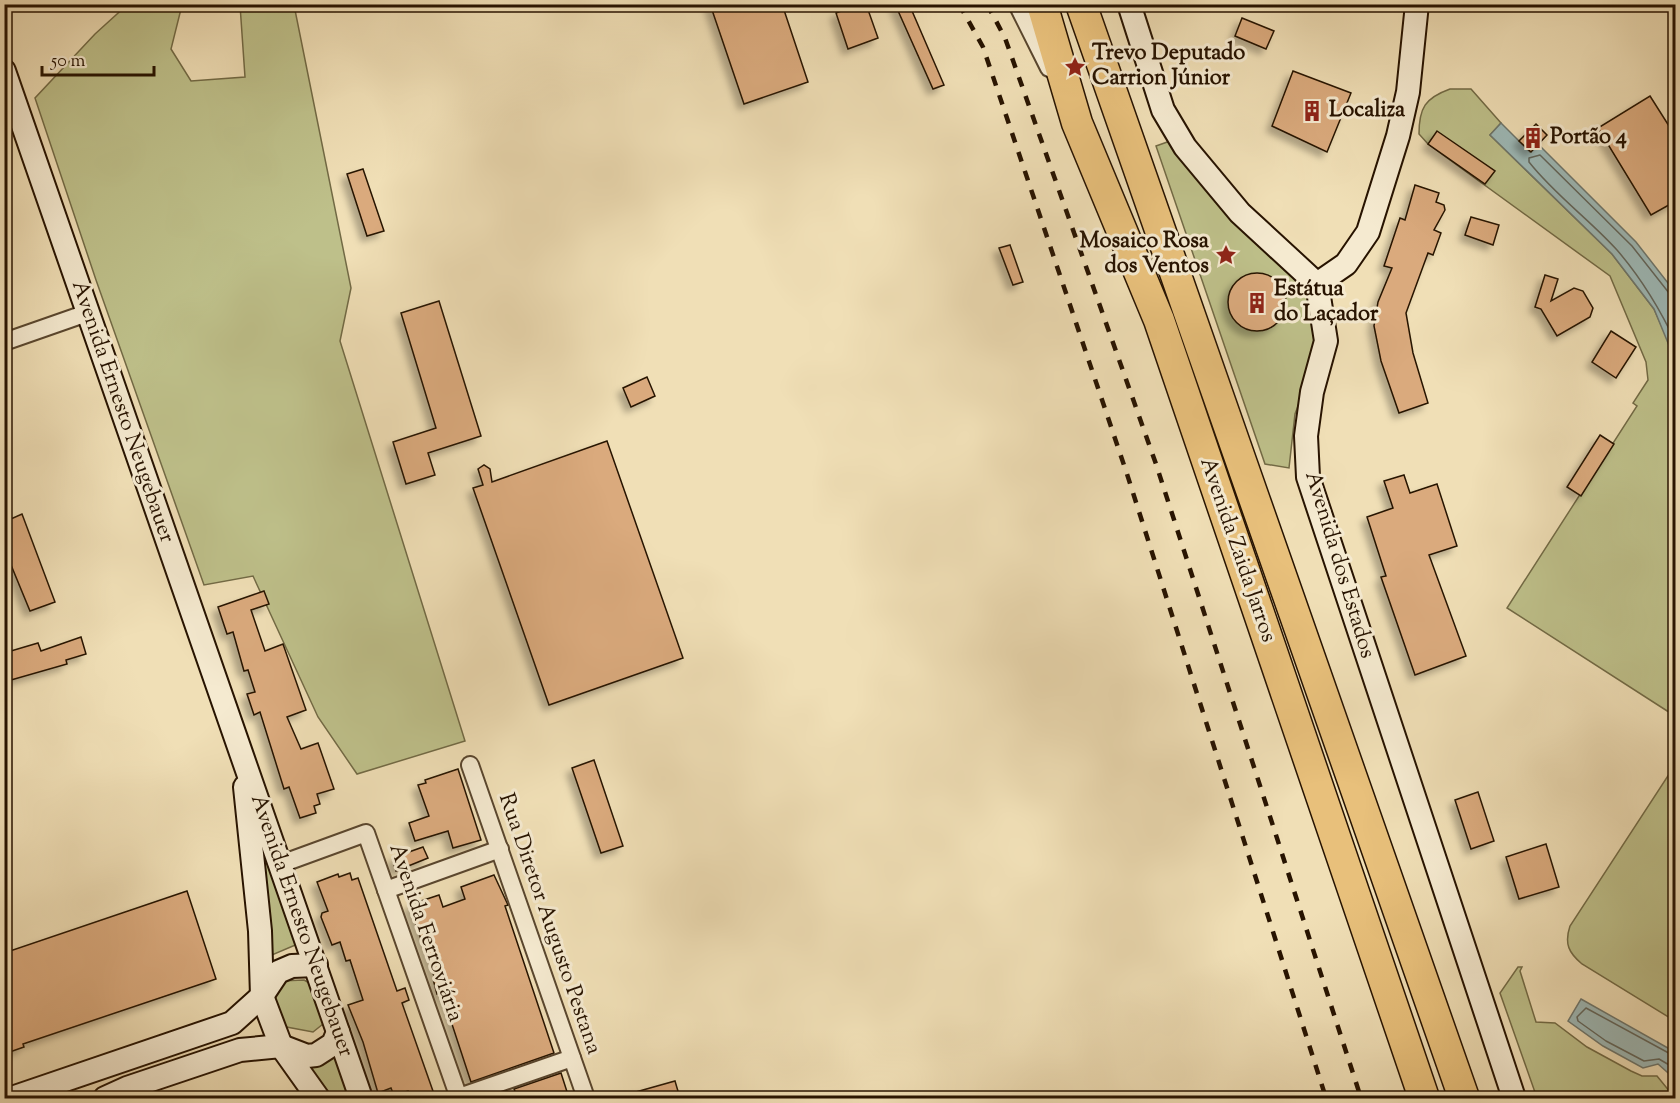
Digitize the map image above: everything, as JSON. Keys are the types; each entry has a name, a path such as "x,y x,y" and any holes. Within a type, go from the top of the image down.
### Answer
{"highway":[{"path":"1031,4 1077,123"},
{"name":"Avenida Zaida Jarros","path":"1042,4 1077,123 1159,320 1424,1098"},
{"name":"Avenida Zaida Jarros","path":"1081,4 1464,1098"}],"street":[{"path":"1017,4 1077,123"},
{"path":"1129,4 1163,110 1185,147 1240,213 1317,284 1346,264 1368,232 1398,136 1408,92 1417,4"},
{"name":"Avenida Ernesto Neugebauer","path":"4,71 282,864 361,1098"},
{"name":"Avenida dos Estados","path":"1317,284 1326,341 1312,392 1306,436 1308,477 1514,1098"},
{"path":"4,342 87,313"},
{"name":"Avenida Ernesto Neugebauer","path":"242,753 260,931 262,996 280,1046 318,1098"},
{"name":"Rua Diretor Augusto Pestana","path":"470,765 586,1098"},
{"name":"Avenida Ferroviária","path":"282,864 366,833 459,1098"},
{"path":"386,890 500,849"},
{"path":"12,1098 232,1023 262,996 278,972 292,966 316,965"},
{"path":"105,1098 127,1088 240,1050 280,1046 307,1056 316,1055 333,1044 338,1032"},
{"path":"459,1098 572,1058"}],"green space":[{"path":"127,5 182,5 171,49 191,81 245,77 240,5 294,5 351,288 340,341 465,741 357,774 318,717 253,576 204,585 96,280 35,98 95,34"},
{"path":"1450,89 1471,89 1501,123 1490,135 1612,254 1654,309 1674,354 1675,716 1507,608 1637,406 1633,403 1648,380 1646,362 1610,276 1428,144 1419,134 1420,117 1425,105 1441,92"},
{"path":"1173,140 1195,177 1315,296 1318,354 1295,414 1289,468 1265,464 1156,146"},
{"path":"1675,765 1675,1021 1582,964 1571,952 1568,938 1570,926"},
{"path":"263,845 300,943 272,955"},
{"path":"1518,967 1522,967 1520,971 1536,1022 1555,1023 1587,1047 1631,1071 1642,1076 1657,1076 1675,1098 1537,1098 1500,993"},
{"path":"304,980 318,988 328,1020 313,1032 276,1025 269,999 280,981"},
{"path":"340,1050 355,1098 331,1098 298,1059"}],"water":[{"path":"1501,123 1530,152 1538,144 1636,242 1675,292 1675,360 1654,309 1612,254 1490,135"},
{"path":"1581,999 1675,1052 1675,1079 1658,1064 1643,1068 1603,1046 1568,1021"}],"building":[{"path":"710,4 782,4 808,82 744,104"},
{"path":"859,4 866,4 878,38 848,49 836,13"},
{"path":"895,4 909,4 944,85 933,89"},
{"path":"1242,18 1274,31 1266,49 1235,36"},
{"name":"Localiza","path":"1293,71 1351,93 1327,152 1272,126"},
{"path":"1650,96 1676,137 1676,201 1651,215 1598,128"},
{"name":"Portão 4","path":"1536,124 1547,135 1531,152 1519,141"},
{"path":"1437,131 1495,171 1485,184 1428,144"},
{"path":"363,169 384,231 367,236 347,174"},
{"path":"1415,185 1439,193 1436,202 1444,205 1445,210 1434,230 1441,233 1433,255 1428,253 1406,313 1413,353 1428,403 1399,413 1381,361 1374,326 1378,302 1392,268 1384,266 1400,218 1405,220"},
{"path":"1471,217 1499,225 1493,245 1465,235"},
{"path":"1010,245 1023,282 1013,285 999,248"},
{"name":"Estátua do Laçador","path":"1251,273 1263,273 1278,281 1286,296 1286,308 1278,323 1263,331 1251,331 1236,323 1228,308 1228,296 1236,281"},
{"path":"1545,275 1558,279 1551,301 1574,288 1583,291 1593,308 1590,317 1557,336 1541,309 1535,307"},
{"path":"439,301 481,436 428,453 435,475 406,484 393,442 436,428 401,313"},
{"path":"1611,331 1636,347 1616,378 1592,362"},
{"path":"647,377 655,396 631,407 623,388"},
{"path":"1600,435 1614,444 1581,496 1567,487"},
{"path":"607,441 683,658 549,705 473,488 483,485 478,469 484,465 490,469 492,482"},
{"path":"1404,475 1410,493 1437,484 1457,546 1429,555 1466,656 1415,675 1381,577 1386,576 1367,517 1393,508 1384,481"},
{"path":"22,514 55,602 30,611 4,548 4,522"},
{"path":"264,591 269,604 251,610 265,651 283,644 306,710 287,717 301,749 318,743 334,789 317,794 320,804 314,806 316,813 300,818 289,787 284,789 260,712 254,715 247,694 255,692 248,670 244,671 233,632 227,634 218,607"},
{"path":"81,637 86,654 66,660 67,664 4,682 4,653 38,643 41,651"},
{"path":"594,760 623,846 601,853 572,768"},
{"path":"458,769 481,840 453,848 448,831 415,841 409,823 429,816 418,785 426,783 425,780"},
{"path":"1478,792 1494,841 1471,849 1455,800"},
{"path":"1546,844 1559,887 1519,899 1506,857"},
{"path":"423,847 428,858 396,871 392,858"},
{"path":"350,873 352,880 358,878 397,991 405,988 409,1000 402,1003 434,1094 410,1098 408,1091 394,1096 391,1088 378,1093 363,1042 348,1005 363,1000 350,960 346,961 340,942 332,945 321,917 322,913 328,911 317,882 338,874 339,877"},
{"path":"494,875 508,905 505,906 554,1053 471,1082 447,1009 440,993 437,994 433,979 435,979 409,905 439,895 443,907 465,899 461,887"},
{"path":"187,891 216,979 23,1044 24,1047 4,1054 4,953"},
{"path":"561,1073 569,1098 518,1098 514,1089"},
{"path":"675,1081 680,1098 626,1098 625,1095"}],"railway":[{"path":"959,4 983,47 1127,474 1326,1098"},
{"path":"987,4 1005,38 1156,464 1361,1098"}],"place":[{"name":"Trevo Deputado Carrion Júnior","path":"1075,67"},
{"name":"Localiza","path":"1312,111"},
{"name":"Portão 4","path":"1533,138"},
{"name":"Mosaico Rosa dos Ventos","path":"1226,255"},
{"name":"Estátua do Laçador","path":"1257,303"}]}
